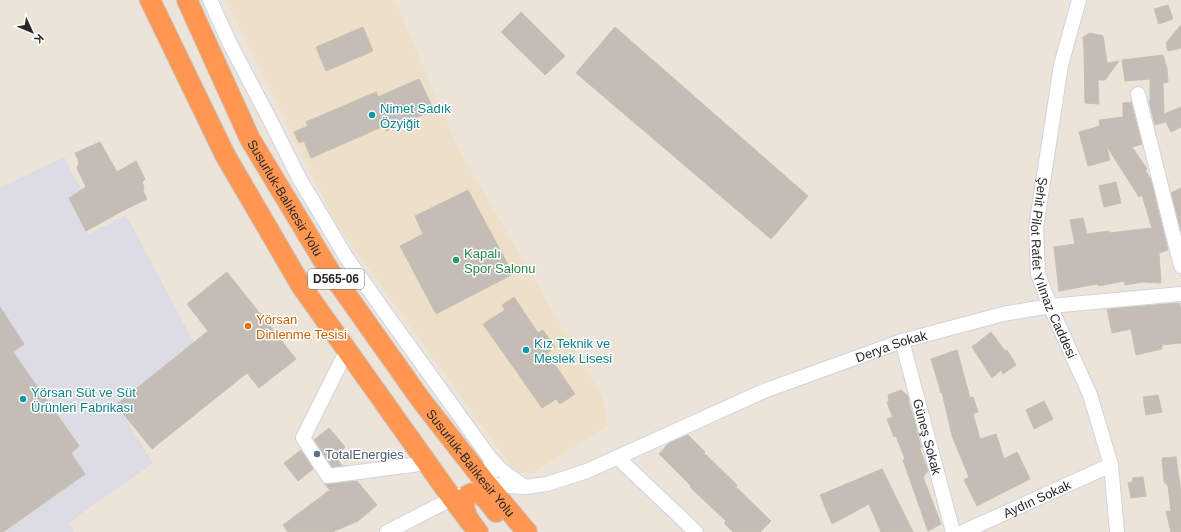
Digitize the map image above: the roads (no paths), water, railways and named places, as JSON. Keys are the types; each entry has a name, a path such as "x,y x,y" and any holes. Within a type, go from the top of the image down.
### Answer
{"highway":[{"name":"D565-06","path":"150,0 225,155 302,287 474,527"},
{"name":"Susurluk-Balıkesir Yolu","path":"187,0 250,138 329,270 421,400 484,482 527,532"},
{"path":"474,527 464,505 465,499 470,494 475,493 480,494 486,499 512,532"}],"street":[{"path":"210,0 230,44 299,178 346,257 490,458 500,470 525,487"},
{"name":"Şehit Pilot Rafet Yılmaz Caddesi","path":"1079,0 1061,65 1036,228 1038,274 1050,306 1090,395 1111,464 1117,532"},
{"path":"1138,94 1181,266"},
{"name":"Derya Sokak","path":"484,482 494,485 525,487 547,484 567,478 617,458 764,391 902,341 1003,314 1050,306 1181,294"},
{"name":"Güneş Sokak","path":"902,341 953,532"},
{"path":"347,350 303,438 328,476 427,463"},
{"path":"387,532 484,482 492,472 490,458"},
{"path":"617,458 696,532"},
{"name":"Aydın Sokak","path":"963,532 1111,464"}],"place":[{"name":"Nimet Sadık Özyiğit","path":"372,115"},
{"name":"Kapalı Spor Salonu","path":"456,260"},
{"name":"Yörsan Dinlenme Tesisi","path":"248,326"},
{"name":"Kız Teknik ve Meslek Lisesi","path":"526,350"},
{"name":"Yörsan Süt ve Süt Ürünleri Fabrikası","path":"23,399"},
{"name":"TotalEnergies","path":"317,454"}]}
